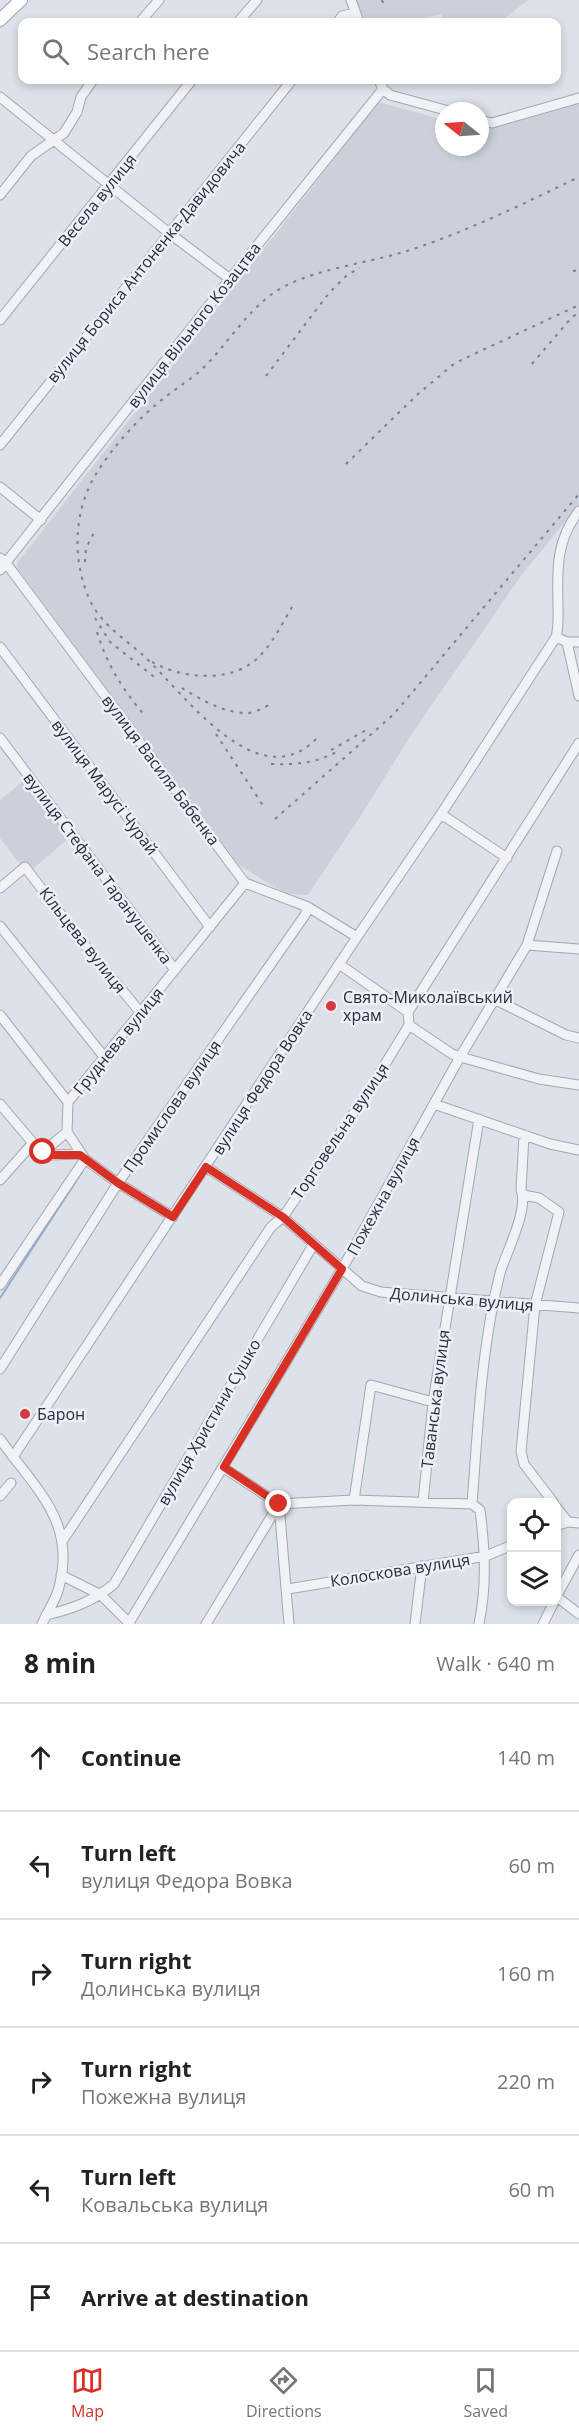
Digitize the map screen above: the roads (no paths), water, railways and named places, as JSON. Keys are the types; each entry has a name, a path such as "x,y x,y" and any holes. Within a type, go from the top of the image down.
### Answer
{"main road":[{"path":"0,20 21,0"}],"street":[{"path":"143,18 159,0"},
{"path":"241,18 257,0"},
{"path":"341,18 342,16 357,18 351,0"},
{"path":"0,195 31,156 64,133 77,112 81,97 90,84"},
{"name":"Весела вулиця","path":"0,320 189,84"},
{"name":"вулиця Бориса Антоненка-Давидовича","path":"0,445 289,84"},
{"path":"381,84 390,95 435,107"},
{"name":"вулиця Вільного Козацтва","path":"2,564 41,520 383,89"},
{"path":"0,97 230,279"},
{"path":"489,122 579,98"},
{"path":"0,487 41,520"},
{"path":"579,511 562,541 556,565 558,622 556,637 567,642 579,642"},
{"name":"вулиця Василя Бабенка","path":"2,564 245,883"},
{"name":"вулиця Федора Вовка","path":"13,1457 441,814 556,637"},
{"path":"567,642 579,696"},
{"name":"вулиця Марусі Чурай","path":"0,647 210,927"},
{"name":"вулиця Стефана Таранушенка","path":"0,738 175,970"},
{"path":"579,743 408,1012 409,1024 452,1054 539,1079 579,1085"},
{"path":"441,814 507,858"},
{"name":"Пожежна вулиця","path":"130,1624 342,1269 460,1057 527,945 557,851"},
{"name":"Кільцева вулиця","path":"0,888 26,867 141,1013"},
{"path":"245,883 308,907 357,937"},
{"name":"Груднева вулиця","path":"67,1132 68,1102 245,883"},
{"name":"Промислова вулиця","path":"0,1369 118,1183 305,915 308,907"},
{"path":"0,926 105,1058"},
{"path":"527,945 579,949"},
{"path":"339,964 408,1012"},
{"path":"494,999 566,1035 579,1038"},
{"path":"0,1016 68,1102"},
{"name":"Торговельна вулиця","path":"63,1540 271,1227 283,1217 368,1092 409,1024"},
{"path":"0,1104 43,1152 52,1155 82,1156"},
{"path":"434,1104 524,1135 579,1150"},
{"name":"Таванська вулиця","path":"423,1502 433,1402 479,1119"},
{"path":"43,1152 67,1132 78,1146 82,1156 118,1183 173,1217"},
{"path":"472,1504 479,1402 493,1302 503,1261 520,1215 523,1195 521,1190 524,1135"},
{"path":"0,1180 33,1143"},
{"path":"0,1285 82,1156"},
{"name":"Долинська вулиця","path":"206,1167 283,1217 362,1286 381,1292 579,1308"},
{"path":"523,1195 539,1198 559,1212 535,1305 521,1451 524,1464 549,1498"},
{"name":"вулиця Христини Сушко","path":"101,1595 114,1584 313,1245"},
{"path":"354,1500 371,1385 433,1402"},
{"path":"0,1439 49,1505 58,1522 63,1540 61,1575 57,1592 44,1620"},
{"path":"224,1467 279,1504 354,1500 472,1504 480,1510 486,1556 483,1605 479,1624"},
{"path":"0,1496 10,1484"},
{"path":"279,1504 288,1589 289,1624"},
{"path":"206,1624 279,1504"},
{"path":"561,1513 568,1522"},
{"path":"561,1524 568,1522 579,1523"},
{"name":"Колоскова вулиця","path":"288,1589 486,1556 507,1547"},
{"path":"561,1589 579,1555"},
{"path":"415,1624 422,1566"},
{"path":"61,1575 101,1595 130,1624"},
{"path":"44,1620 74,1609 101,1595"},
{"path":"561,1600 579,1614"},
{"path":"543,1624 552,1606"}],"waterway":[{"path":"0,1298 82,1172"}],"railway":[{"path":"382,0 384,6"},
{"path":"316,739 294,754 270,756 247,749 224,734 202,715 146,658 106,623 88,596 79,566 80,518 89,488 109,454 133,426 150,409 200,371 250,314 272,294 299,280 329,270 407,251 451,235 579,177"},
{"path":"266,376 329,293 347,275 360,268"},
{"path":"573,271 579,270"},
{"path":"346,464 418,394 455,363 579,305"},
{"path":"532,364 572,317 579,313"},
{"path":"275,819 394,714 579,494"},
{"path":"85,562 86,548 96,529"},
{"path":"152,662 174,671 200,676 236,671 261,655 273,640 292,607"},
{"path":"95,618 110,642 158,680"},
{"path":"97,632 116,677 145,716"},
{"path":"182,688 223,709 240,713 257,711 271,704"},
{"path":"331,750 368,729"},
{"path":"216,734 264,807"},
{"path":"271,764 307,762 340,750"}],"place":[{"name":"Свято-Миколаївський храм","path":"331,1006"},
{"name":"Барон","path":"25,1414"}]}
